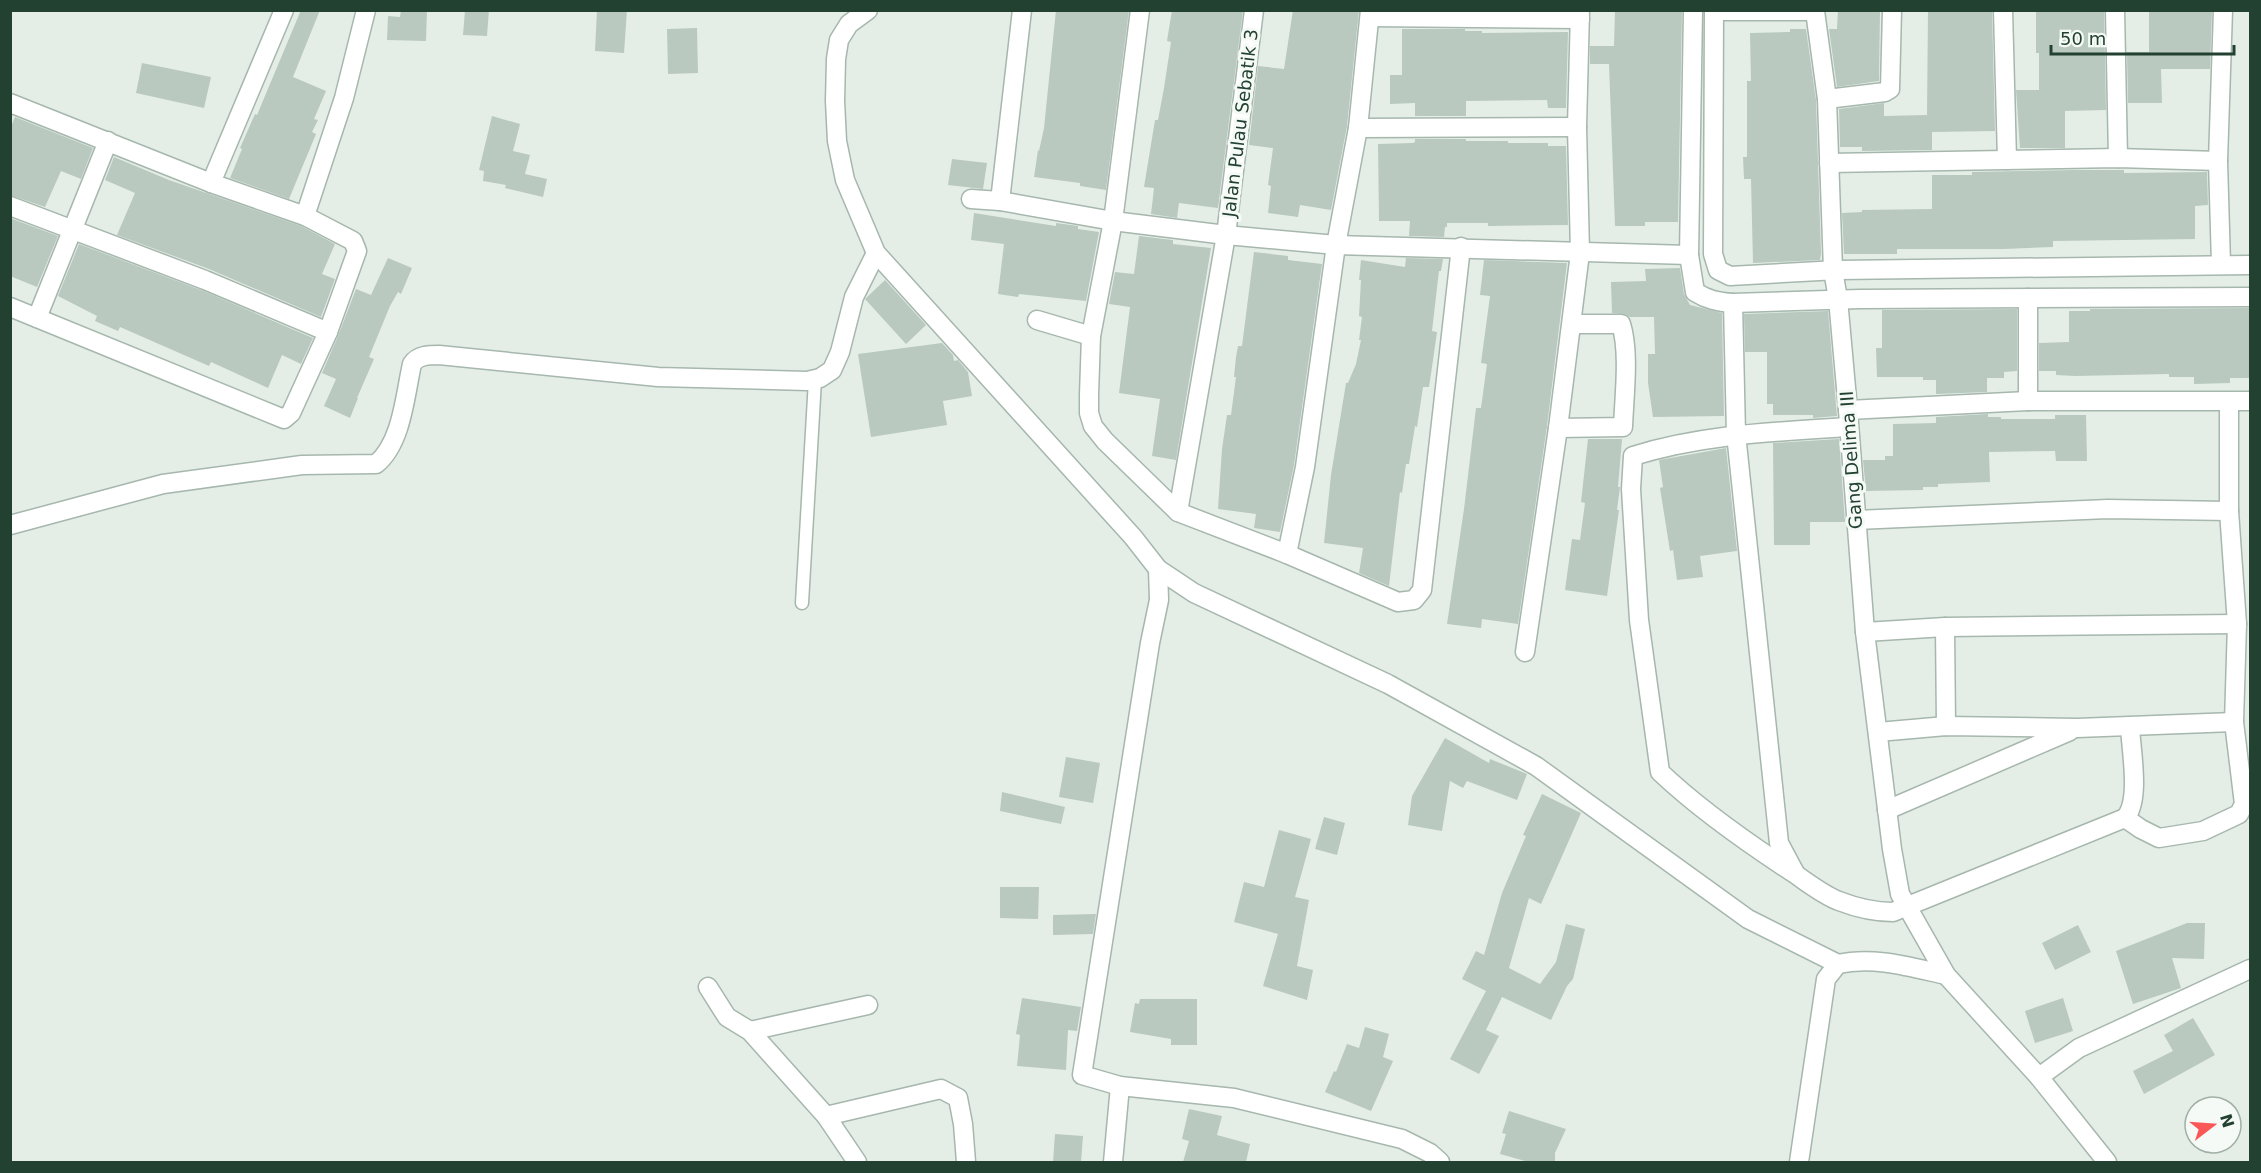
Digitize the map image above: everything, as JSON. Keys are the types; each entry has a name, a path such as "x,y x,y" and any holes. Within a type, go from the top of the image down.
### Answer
{"street":[{"path":"211,183 284,10"},
{"path":"305,216 344,98 366,10"},
{"path":"1000,201 1022,10"},
{"path":"1140,10 1113,221 1091,336 1089,413 1093,426 1105,441 1178,512 1287,554 1398,602 1414,600 1422,590 1461,247"},
{"name":"Jalan Pulau Sebatik 3","path":"1178,512 1226,236 1254,10"},
{"path":"1693,10 1689,255 1695,292 1715,302 1733,303 1838,299 2250,297"},
{"path":"1815,10 1714,11 1713,254 1718,270 1730,276 1833,270 2250,265"},
{"name":"Gang Delima III","path":"1815,10 1827,99 1833,270 1838,299 1865,632 1892,849 1900,894 1946,975 2039,1077 2107,1162"},
{"path":"1827,99 1890,89 1892,10"},
{"path":"2003,10 2007,160"},
{"path":"2115,10 2118,158"},
{"path":"2222,264 2218,161 2223,10"},
{"path":"860,12 839,40 835,101 837,141 845,180 876,253 1132,537 1158,569 1194,593 1388,684 1536,766 1748,920 1838,964"},
{"path":"1287,554 1305,467 1336,245 1358,128 1370,14 1580,15 1577,127 1580,253 1558,428 1525,652"},
{"path":"10,103 211,183 305,216 357,245 357,256 328,332 291,413 284,418 10,308"},
{"path":"1358,128 1577,127"},
{"path":"37,318 108,141"},
{"path":"1829,163 2118,158 2218,161"},
{"path":"971,199 1000,201 1113,221 1226,236 1336,245 1689,255"},
{"path":"10,206 206,280 328,332"},
{"path":"10,525 164,483 302,465 376,464 392,446 397,433 412,364 417,358 427,356 450,356 658,376 814,380 824,376 832,369 840,352 855,297 876,253"},
{"path":"2028,298 2028,401"},
{"path":"1733,303 1736,434 1779,843 1796,875"},
{"path":"1037,320 1091,336"},
{"path":"1558,428 1623,428 1624,334 1621,324 1572,324"},
{"path":"2130,727 2134,797 2130,813 2125,818 1893,912 1874,912 1837,900 1747,843 1678,790 1660,772 1639,620 1631,489 1633,456 1669,445 1736,434 1848,419 2028,401 2250,401"},
{"path":"2125,818 2159,838 2203,831 2239,814 2244,804 2234,722 2237,624 2243,604 2229,510 2229,402"},
{"path":"1856,520 2108,509 2229,510"},
{"path":"1158,569 1159,600 1150,643 1082,1075 1120,1086 1234,1098 1402,1139 1430,1153 1440,1162"},
{"path":"1865,632 1945,627 2237,624"},
{"path":"1945,627 1947,726"},
{"path":"1878,732 1947,726 2077,728 2234,722"},
{"path":"1887,810 2077,728"},
{"path":"1799,1162 1826,979 1838,964 1854,960 1898,964 1946,975"},
{"path":"2039,1077 2079,1048 2250,969"},
{"path":"708,987 727,1017 750,1031 826,1116 857,1162"},
{"path":"750,1031 868,1005"},
{"path":"1113,1162 1120,1086"},
{"path":"826,1116 941,1089 958,1098 966,1162"}],"lane":[{"path":"802,603 814,380"}],"building":[{"path":"301,10 320,10 293,77 326,91 314,119 318,120 312,132 316,134 289,199 230,178 242,149 240,148 255,114 257,115"},
{"path":"401,10 427,10 426,41 387,40 388,16 400,17"},
{"path":"465,10 489,10 487,36 463,35"},
{"path":"597,10 627,10 624,53 595,51"},
{"path":"1056,10 1129,10 1106,190 1080,186 1080,183 1034,177 1044,128"},
{"path":"1172,10 1243,10 1218,208 1179,203 1177,218 1151,214 1154,188 1144,187 1155,120 1158,120 1164,88 1171,42 1167,41"},
{"path":"1293,10 1359,10 1347,126 1331,210 1300,205 1298,217 1268,213 1271,186 1268,185 1273,148 1249,145 1258,66 1284,69"},
{"path":"1615,10 1682,10 1678,222 1645,222 1645,226 1615,226 1609,64 1590,64 1590,46 1614,46"},
{"path":"1838,10 1880,10 1879,81 1837,87 1829,29 1837,29"},
{"path":"1928,10 1992,10 1995,131 1932,132 1932,150 1862,151 1862,147 1840,147 1839,109 1884,103 1884,116 1927,115"},
{"path":"2036,10 2104,10 2106,110 2065,111 2065,148 2020,148 2016,90 2039,90"},
{"path":"2212,10 2210,69 2161,69 2162,103 2128,103 2127,52 2149,52 2149,11"},
{"path":"697,28 698,73 668,74 667,29"},
{"path":"1402,29 1465,29 1465,31 1482,31 1482,33 1568,32 1566,108 1548,108 1547,100 1466,101 1466,116 1415,116 1415,103 1390,104 1390,75 1402,75"},
{"path":"1790,29 1806,29 1816,100 1821,254 1820,260 1753,263 1751,179 1744,179 1743,157 1747,157 1747,81 1751,81 1750,33 1790,32"},
{"path":"142,63 211,77 204,108 136,93"},
{"path":"492,116 520,124 513,151 530,155 525,174 547,179 543,197 505,188 506,185 483,181 484,171 479,170"},
{"path":"15,117 93,148 81,179 61,171 45,207 10,195 10,129"},
{"path":"1415,139 1466,139 1466,141 1548,143 1548,146 1566,146 1568,225 1488,226 1488,223 1447,223 1444,237 1409,236 1410,221 1379,221 1378,144 1413,143"},
{"path":"114,157 169,180 301,226 335,244 322,274 335,279 321,317 209,269 117,235 135,193 105,180"},
{"path":"952,159 987,163 983,189 948,185"},
{"path":"2124,170 2124,173 2207,172 2208,205 2195,206 2195,239 2053,241 2053,247 1897,249 1897,254 1844,254 1842,213 1862,212 1862,210 1932,209 1932,175"},
{"path":"974,213 1056,226 1056,223 1078,226 1078,229 1099,232 1086,301 998,294 1004,244 971,240"},
{"path":"10,218 58,236 37,287 10,276"},
{"path":"1139,236 1173,240 1173,244 1211,248 1176,460 1152,456 1160,399 1119,393 1130,307 1109,304 1115,272 1134,274"},
{"path":"79,244 201,290 313,338 301,364 282,355 268,388 211,362 209,366 120,327 118,331 95,321 97,316 58,296"},
{"path":"1254,252 1288,256 1288,260 1322,264 1294,465 1280,532 1254,528 1256,514 1218,509 1222,449 1227,415 1231,415 1236,357 1238,346 1242,346"},
{"path":"388,258 412,268 401,294 398,292 390,306 369,357 374,359 350,418 324,406 336,379 322,373 356,289 371,295"},
{"path":"1406,258 1443,259 1441,271 1439,271 1432,331 1437,332 1429,387 1423,387 1409,464 1406,464 1402,493 1400,492 1389,586 1359,573 1363,548 1324,543 1331,475 1346,383 1356,364 1361,340 1359,340 1362,317 1359,316 1361,280 1359,280 1361,260 1405,267"},
{"path":"1484,260 1567,263 1547,426 1518,624 1482,619 1481,628 1447,624 1476,408 1481,408 1487,364 1481,363 1490,296 1480,295"},
{"path":"1680,268 1684,294 1690,305 1722,313 1724,416 1653,417 1648,383 1648,354 1655,354 1654,317 1630,317 1625,314 1612,313 1611,282 1646,281 1645,269"},
{"path":"885,280 926,325 906,344 865,299"},
{"path":"2250,308 2250,378 2230,378 2230,383 2194,384 2194,377 2169,377 2169,374 2075,376 2056,375 2056,371 2039,371 2039,343 2069,342 2069,311"},
{"path":"2017,309 2017,371 2004,372 2004,378 1987,378 1987,392 1936,394 1936,380 1923,380 1923,377 1877,377 1876,348 1882,348 1882,310"},
{"path":"1828,311 1837,416 1813,418 1813,415 1773,415 1773,404 1767,404 1767,352 1745,352 1744,314"},
{"path":"942,343 953,355 954,361 958,360 968,372 972,396 943,401 947,425 871,437 858,354"},
{"path":"1988,414 1988,417 2001,417 2001,419 2055,419 2055,415 2086,415 2087,461 2056,461 2055,451 1989,452 1990,482 1938,484 1938,487 1923,487 1923,490 1866,491 1863,460 1885,460 1885,456 1893,456 1893,424 1936,423 1936,417"},
{"path":"1588,439 1622,439 1617,510 1619,510 1607,596 1565,590 1572,539 1580,540 1585,503 1581,502"},
{"path":"1839,439 1845,522 1810,522 1810,545 1774,545 1773,443"},
{"path":"1726,448 1737,551 1700,556 1703,577 1677,580 1660,488 1663,487 1659,460"},
{"path":"1445,738 1489,763 1490,759 1527,774 1517,800 1467,781 1463,788 1450,781 1442,831 1408,825 1412,796"},
{"path":"1066,757 1100,763 1093,803 1059,797"},
{"path":"1002,792 1065,807 1061,824 1000,811"},
{"path":"1542,794 1581,813 1541,904 1529,898 1509,968 1540,984 1556,962 1566,924 1585,929 1573,979 1567,986 1551,1020 1502,997 1486,1030 1499,1036 1479,1074 1450,1059 1486,991 1462,979 1476,951 1484,955 1502,893 1526,836 1523,835"},
{"path":"1324,817 1345,823 1337,855 1315,849"},
{"path":"1279,830 1311,839 1295,897 1309,900 1297,966 1313,970 1307,1000 1263,986 1278,934 1234,922 1244,882 1264,887"},
{"path":"1000,887 1039,887 1038,919 1000,918"},
{"path":"1096,914 1093,934 1053,935 1053,915"},
{"path":"2187,923 2205,923 2204,959 2172,958 2181,988 2133,1004 2116,951"},
{"path":"2078,925 2091,952 2055,970 2042,943"},
{"path":"1022,998 1081,1007 1077,1031 1068,1030 1066,1070 1017,1066 1020,1035 1016,1034"},
{"path":"2063,998 2073,1031 2035,1043 2025,1011"},
{"path":"1140,999 1197,999 1197,1045 1171,1045 1171,1039 1130,1032 1135,1003 1139,1004"},
{"path":"2193,1018 2215,1055 2144,1094 2133,1071 2173,1051 2164,1035"},
{"path":"1365,1027 1389,1034 1383,1057 1393,1061 1371,1111 1325,1092 1347,1044 1359,1048"},
{"path":"1189,1109 1222,1116 1217,1135 1250,1144 1246,1162 1183,1162 1189,1141 1182,1139"},
{"path":"1509,1111 1566,1129 1555,1153 1555,1162 1529,1162 1500,1154 1506,1134 1502,1133"},
{"path":"1055,1134 1083,1136 1081,1162 1053,1162"}]}
